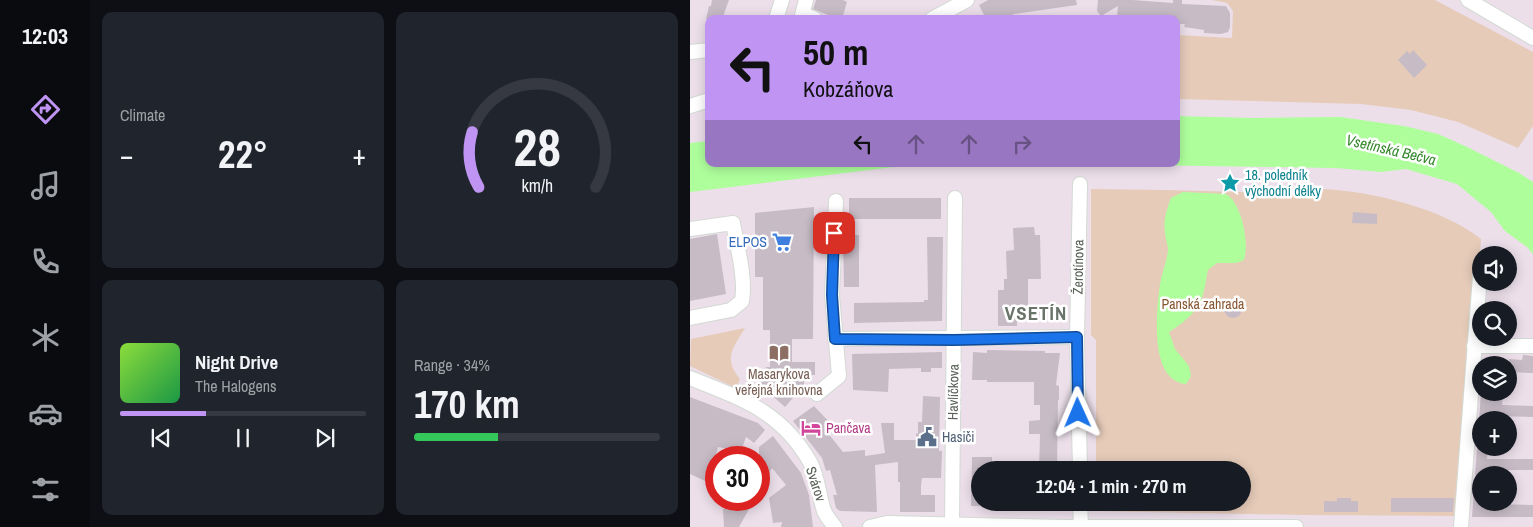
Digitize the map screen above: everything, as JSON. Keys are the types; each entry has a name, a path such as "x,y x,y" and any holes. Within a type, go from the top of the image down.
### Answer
{"street":[{"path":"777,15 782,0"},
{"path":"806,0 806,15"},
{"path":"939,15 967,0"},
{"path":"1468,0 1533,38"},
{"path":"690,52 705,50"},
{"path":"690,106 705,101"},
{"name":"Žerotínova","path":"1080,184 1077,337 1080,461"},
{"name":"Havlíčkova","path":"952,525 955,198"},
{"path":"817,394 839,376 832,295 836,201"},
{"path":"690,229 733,223 743,283 742,301 731,310 690,318"},
{"path":"835,339 954,340 1077,337"},
{"path":"1461,527 1474,346"},
{"path":"1517,346 1533,346"},
{"name":"Svárov","path":"690,378 746,400 775,419 811,464 825,513 835,527"},
{"path":"1080,511 1081,527"},
{"path":"870,527 887,523 1081,527 1296,527"}],"green space":[{"path":"1212,0 1435,0 1533,52 1533,126 1518,148 1458,122 1411,110 1361,104 1180,99 1180,35 1232,38 1233,11 1227,3"},
{"name":"Panská zahrada","path":"1091,189 1320,194 1322,189 1341,190 1405,203 1447,218 1481,239 1481,246 1472,246 1472,291 1477,291 1477,301 1472,301 1472,346 1474,346 1462,516 1096,511 1251,511 1251,461 1096,461 1096,340 1091,335"},
{"path":"745,328 734,347 731,359 735,372 740,379 736,388 690,366 691,339"}],"water":[{"name":"Vsetínská Bečva","path":"1180,116 1340,117 1404,126 1438,134 1519,173 1533,182 1533,254 1527,247 1505,231 1491,212 1457,184 1406,169 1381,172 1336,168 1180,166"},
{"path":"705,141 705,167 894,167 690,192 690,143"},
{"path":"1183,192 1226,194 1231,198 1242,222 1246,246 1244,260 1236,263 1217,263 1208,270 1200,303 1181,324 1169,332 1175,349 1189,366 1191,376 1186,384 1176,381 1168,374 1162,363 1157,336 1160,284 1168,250 1165,236 1166,215 1171,198"}],"building":[{"path":"712,0 729,0 723,15 707,15 709,6 711,6"},
{"path":"816,0 843,0 847,2 843,15 828,15 813,9"},
{"path":"988,0 1076,0 1077,5 1012,15 984,15 979,5"},
{"path":"1098,0 1173,3 1173,0 1182,0 1182,4 1226,6 1230,13 1230,27 1228,32 1221,34 1204,33 1204,30 1184,27 1185,24 1180,24 1180,15 1117,15 1118,6 1103,15 1097,11"},
{"path":"1413,50 1427,65 1414,78 1398,60 1407,51 1410,54"},
{"path":"849,198 941,198 941,219 849,219"},
{"path":"814,207 813,339 792,339 792,362 815,362 815,375 804,375 804,385 785,407 758,383 766,374 766,367 770,367 770,330 763,330 763,277 755,277 755,213"},
{"path":"1353,212 1377,214 1377,224 1352,223"},
{"path":"1034,227 1035,235 1040,235 1041,279 1028,279 1028,315 1017,315 1017,326 998,326 998,290 1004,290 1004,279 1007,279 1006,251 1014,250 1013,228"},
{"path":"717,234 726,294 690,301 690,239"},
{"path":"843,235 859,235 859,287 844,287"},
{"path":"927,237 943,237 942,321 854,323 854,303 924,302 924,300 928,300"},
{"path":"1233,300 1239,303 1242,309 1239,315 1233,318 1227,315 1224,309 1227,303"},
{"path":"987,350 1060,353 1056,385 1059,386 1057,461 1039,461 1040,434 1029,434 1029,421 1040,420 1040,405 1034,405 1034,382 987,382 987,380 972,380 973,352 987,353"},
{"path":"942,352 942,368 931,368 931,372 921,372 921,368 889,369 888,392 853,390 852,354"},
{"path":"1523,355 1533,356 1533,373 1517,372 1517,360 1522,360"},
{"path":"923,396 940,397 939,451 942,451 941,478 922,478 921,486 921,495 935,495 935,512 900,512 898,462 875,465 877,512 840,511 836,508 833,495 837,495 830,470 826,471 822,458 793,421 814,406 832,425 832,429 827,432 843,452 865,450 865,456 885,453 881,423 894,423 894,440 916,440 918,422 922,422"},
{"path":"690,397 758,423 765,430 754,443 746,437 743,446 705,446 705,481 690,474"},
{"path":"1480,401 1502,401 1502,405 1533,406 1533,417 1517,417 1517,411 1480,411"},
{"path":"773,436 801,473 809,495 813,527 781,527 782,522 773,523 770,497 786,485 772,468 770,472 770,446 760,446"},
{"path":"1476,456 1487,456 1487,459 1533,459 1533,470 1517,470 1517,466 1476,466"},
{"path":"972,457 992,457 992,461 972,461"},
{"path":"1337,498 1351,498 1351,501 1358,501 1358,512 1324,512 1324,501 1337,501"},
{"path":"1391,498 1454,498 1453,512 1391,512"},
{"path":"1517,505 1533,505 1533,517 1472,517 1472,511 1517,511"},
{"path":"723,511 748,511 739,527 724,527"}],"place":[{"name":"18. poledník východní délky","path":"1230,183"},
{"name":"ELPOS","path":"782,242"},
{"name":"Masarykova veřejná knihovna","path":"779,353"},
{"name":"Pančava","path":"811,428"},
{"name":"Hasiči","path":"927,437"}],"district":[{"name":"VSETÍN","path":"1036,313"}],"route":[{"path":"834,233 832,295 835,339 954,340 1077,337 1078,413"}]}
